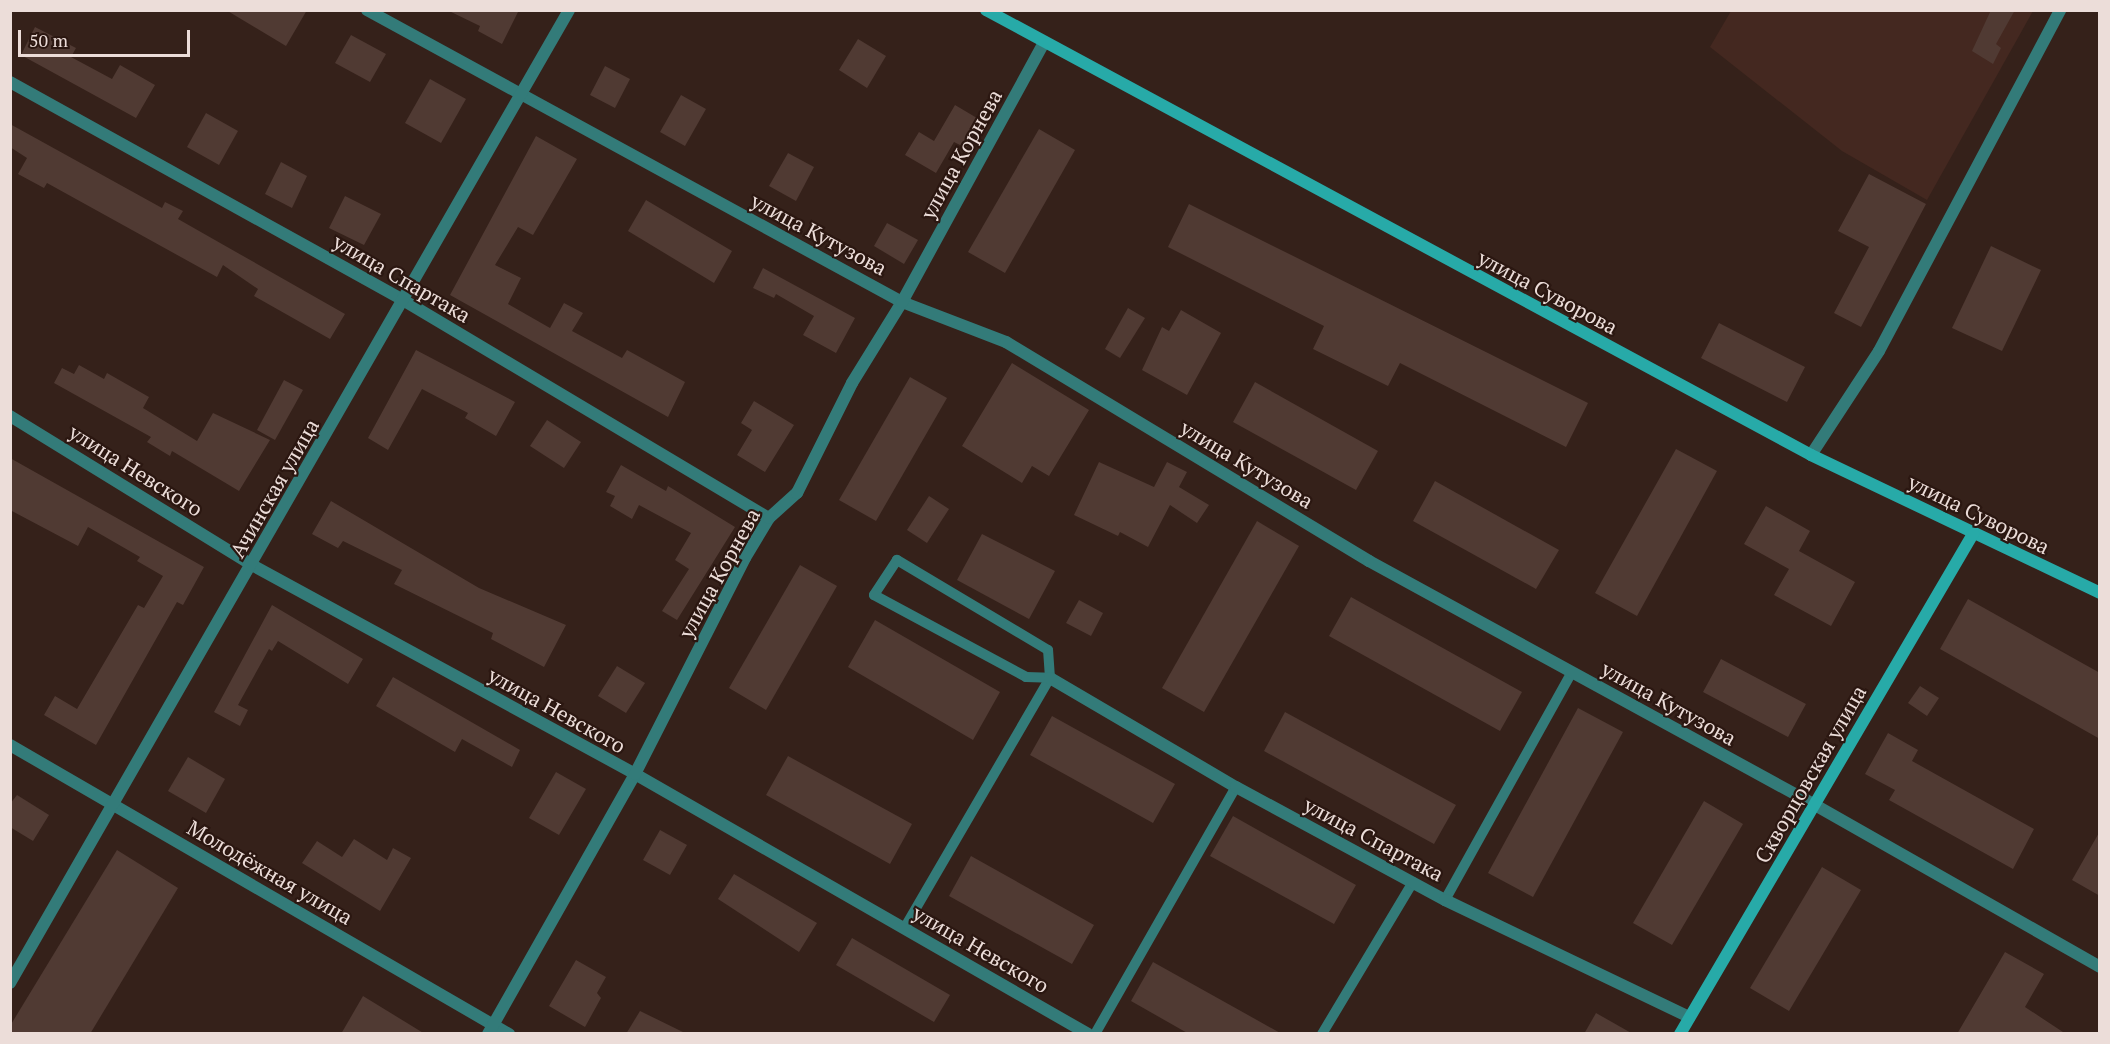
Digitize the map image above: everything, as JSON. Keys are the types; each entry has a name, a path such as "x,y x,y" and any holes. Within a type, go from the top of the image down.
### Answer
{"street":[{"name":"улица Кутузова","path":"367,10 902,302 1006,342 1370,561 1815,805 2100,967"},
{"name":"Ачинская улица","path":"10,983 115,805 569,10"},
{"name":"улица Суворова","path":"986,10 1812,455 2100,593"},
{"path":"1812,455 1879,351 2060,10"},
{"name":"улица Корнева","path":"490,1029 634,774 769,518 797,493 852,383 902,302 1044,43"},
{"name":"улица Спартака","path":"10,82 403,300 769,518"},
{"name":"улица Невского","path":"10,416 252,565 634,774 905,927 1088,1034"},
{"name":"Скворцовская улица","path":"1680,1034 1973,534"},
{"name":"улица Спартака","path":"1050,678 1236,787 1445,900 1689,1017"},
{"name":"Молодёжная улица","path":"10,746 115,805 490,1029 509,1034"}],"lane":[{"path":"905,927 1050,678 1048,650 897,560 873,595 1026,677 1050,678"},
{"path":"1445,900 1572,672"},
{"path":"1095,1034 1236,787"},
{"path":"1322,1034 1413,882"}],"shaded area":[{"path":"1731,11 2033,11 1927,200 1842,151 1710,47"}],"building":[{"path":"226,10 307,10 286,46"},
{"path":"447,10 519,10 502,44 478,31 480,26"},
{"path":"1991,10 2015,10 1996,44 2001,48 1993,64 1972,51"},
{"path":"35,27 76,48 71,57 112,79 120,65 155,85 136,118 21,55"},
{"path":"351,35 386,54 370,82 335,63"},
{"path":"858,39 886,56 867,88 839,70"},
{"path":"605,66 630,79 615,108 590,95"},
{"path":"430,79 466,99 441,143 405,123"},
{"path":"681,95 706,109 685,146 660,132"},
{"path":"955,105 982,121 966,148 954,142 936,173 905,155 919,132 934,141"},
{"path":"206,113 238,131 219,165 187,147"},
{"path":"10,124 162,208 165,202 183,211 178,219 345,314 330,339 254,296 258,289 223,265 217,277 47,183 44,188 18,174 27,158 10,147"},
{"path":"1039,129 1075,150 1005,273 968,252"},
{"path":"536,136 577,159 533,235 518,227 495,265 521,278 508,304 550,328 564,303 583,313 572,331 622,358 627,350 685,382 668,417 450,295"},
{"path":"788,153 814,167 796,201 769,186"},
{"path":"281,162 307,176 292,208 265,194"},
{"path":"1869,174 1926,204 1861,327 1834,313 1869,247 1838,231"},
{"path":"345,196 381,214 364,245 329,228"},
{"path":"646,200 732,251 714,283 628,231"},
{"path":"1189,204 1588,403 1566,447 1400,363 1388,386 1313,349 1324,326 1168,247"},
{"path":"887,223 918,240 904,264 874,246"},
{"path":"1991,246 2041,270 2002,351 1952,328"},
{"path":"763,268 855,318 836,353 803,335 814,316 776,294 774,298 753,288"},
{"path":"1128,308 1145,318 1120,358 1105,349"},
{"path":"1181,310 1221,333 1187,395 1142,370 1162,327 1169,331"},
{"path":"1719,323 1805,367 1787,402 1701,358"},
{"path":"416,350 515,402 496,436 465,418 468,413 422,389 388,450 368,438"},
{"path":"1012,363 1089,410 1049,476 1032,466 1022,483 962,446"},
{"path":"79,365 104,379 107,373 149,397 143,408 197,441 213,413 270,440 239,491 172,451 170,456 147,442 151,437 54,383 62,368 74,374"},
{"path":"910,377 947,398 876,521 839,500"},
{"path":"284,380 303,390 275,440 257,430"},
{"path":"1255,382 1378,451 1356,490 1233,422"},
{"path":"754,401 794,425 765,472 737,455 752,430 741,423"},
{"path":"547,420 581,442 564,468 530,446"},
{"path":"1676,449 1717,471 1637,616 1595,593"},
{"path":"10,458 204,567 183,605 177,602 96,745 44,715 55,696 77,709 138,605 144,608 163,576 137,561 140,557 88,527 78,546 10,510"},
{"path":"1099,462 1154,487 1167,462 1187,472 1179,487 1209,505 1197,523 1170,505 1148,547 1120,532 1118,536 1074,515"},
{"path":"621,465 666,491 668,486 735,527 677,620 662,611 689,569 675,560 691,533 639,505 632,519 610,506 615,496 606,492"},
{"path":"1435,481 1559,550 1536,589 1413,521"},
{"path":"929,496 949,509 927,543 907,530"},
{"path":"331,501 479,588 566,625 544,667 491,639 493,633 394,584 402,570 343,541 338,548 312,534"},
{"path":"1766,506 1810,531 1799,551 1855,582 1831,626 1774,595 1789,569 1744,544"},
{"path":"1257,521 1299,546 1204,712 1162,688"},
{"path":"982,534 1055,571 1029,619 957,580"},
{"path":"800,565 837,586 766,710 729,688"},
{"path":"1351,597 1522,692 1500,731 1329,636"},
{"path":"1968,599 2100,673 2100,739 1940,649"},
{"path":"1079,600 1103,613 1091,636 1066,623"},
{"path":"272,605 363,659 348,684 278,641 272,651 269,649 238,705 248,710 240,726 214,712"},
{"path":"875,620 1000,692 973,740 848,667"},
{"path":"1721,659 1806,704 1788,737 1703,692"},
{"path":"617,666 645,683 626,713 598,696"},
{"path":"393,677 520,750 512,767 462,739 455,752 376,706"},
{"path":"1920,686 1939,698 1927,716 1908,703"},
{"path":"1578,708 1623,732 1533,897 1488,873"},
{"path":"1285,712 1456,805 1434,844 1264,751"},
{"path":"1052,716 1175,784 1153,823 1030,755"},
{"path":"1888,733 1918,750 1912,761 2034,829 2013,869 1889,800 1895,790 1865,774"},
{"path":"788,756 912,824 890,864 766,795"},
{"path":"188,757 225,779 206,813 168,791"},
{"path":"556,772 586,789 559,835 529,818"},
{"path":"17,795 49,815 33,841 10,827 10,804"},
{"path":"1704,801 1743,824 1672,945 1633,923"},
{"path":"1233,816 1356,885 1334,924 1210,856"},
{"path":"660,830 687,845 670,875 643,860"},
{"path":"2100,831 2100,896 2072,880"},
{"path":"354,839 387,860 393,848 411,858 380,911 302,863 317,841 342,857"},
{"path":"117,850 178,888 90,1034 10,1034 10,1026"},
{"path":"971,856 1094,925 1072,964 949,896"},
{"path":"1822,867 1861,890 1789,1011 1750,988"},
{"path":"734,874 817,923 799,952 718,899"},
{"path":"852,938 950,995 934,1022 836,965"},
{"path":"2005,952 2044,974 2025,1007 2066,1034 1957,1034"},
{"path":"576,960 606,977 597,993 601,998 585,1027 549,1006"},
{"path":"1153,962 1282,1034 1189,1034 1131,1001"},
{"path":"363,996 425,1034 341,1034"},
{"path":"640,1011 687,1034 626,1034"},
{"path":"1596,1013 1633,1034 1584,1034"}]}
